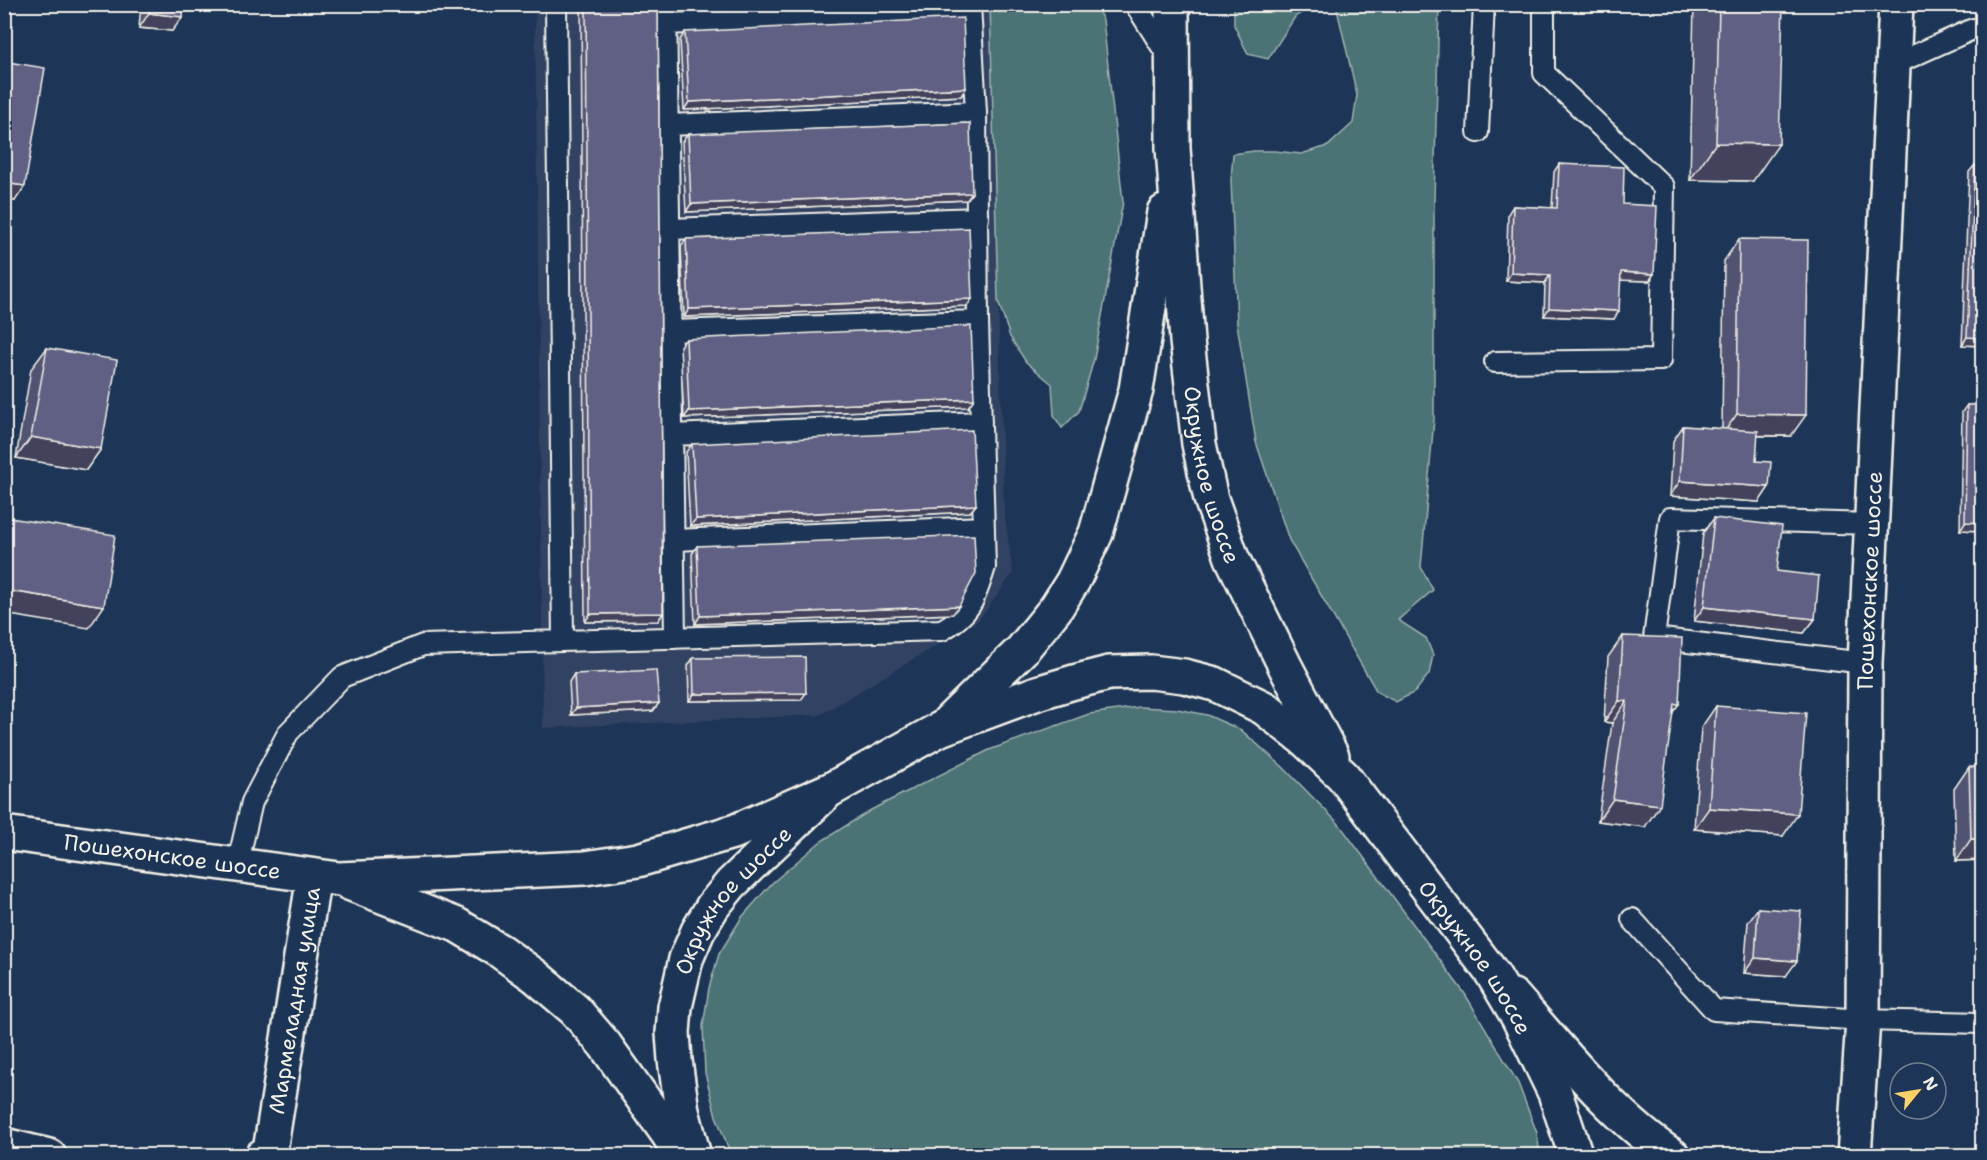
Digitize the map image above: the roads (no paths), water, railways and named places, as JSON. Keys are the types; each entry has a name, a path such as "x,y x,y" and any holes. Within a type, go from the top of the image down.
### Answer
{"main road":[{"name":"Окружное шоссе","path":"1172,4 1173,148 1187,341 1199,444 1211,500 1232,558 1248,592 1343,776 1492,973 1518,1017 1555,1093 1576,1155"},
{"name":"Пошехонское шоссе","path":"1854,1155 1863,1020 1864,663 1896,4"},
{"name":"Окружное шоссе","path":"940,729 1022,650 1056,608 1073,581 1096,534 1136,390 1173,148"},
{"name":"Окружное шоссе","path":"694,1155 682,1111 673,1033 675,1006 686,959 698,931 713,906 731,884 828,790 940,729 1037,693 1109,673 1151,672 1184,676 1215,684 1264,708 1343,776"},
{"path":"326,877 585,868 638,860 736,831 828,790"},
{"name":"Пошехонское шоссе","path":"4,833 326,877"},
{"path":"326,877 457,925 535,976 575,1010 605,1045 681,1155"},
{"name":"Мармеладная улица","path":"262,1155 270,1151 326,877"},
{"path":"1492,973 1618,1111 1673,1155"},
{"path":"4,1145 49,1155"}],"lane":[{"path":"556,4 564,640"},
{"path":"1135,4 1171,62"},
{"path":"1478,132 1484,4"},
{"path":"1495,362 1660,360 1664,187 1544,73 1545,4"},
{"path":"237,866 252,802 288,733 342,677 423,645 564,640 675,638 942,630 959,621 975,598 985,567 978,321 976,112 970,8 666,14 675,638"},
{"path":"1893,65 1973,29 1983,30"},
{"path":"668,125 976,112"},
{"path":"669,229 978,218"},
{"path":"671,332 978,321"},
{"path":"672,435 981,422"},
{"path":"1864,663 1654,638 1670,518 1871,524"},
{"path":"674,540 984,527"},
{"path":"1632,919 1714,1010 1863,1020 1983,1023"}]}
